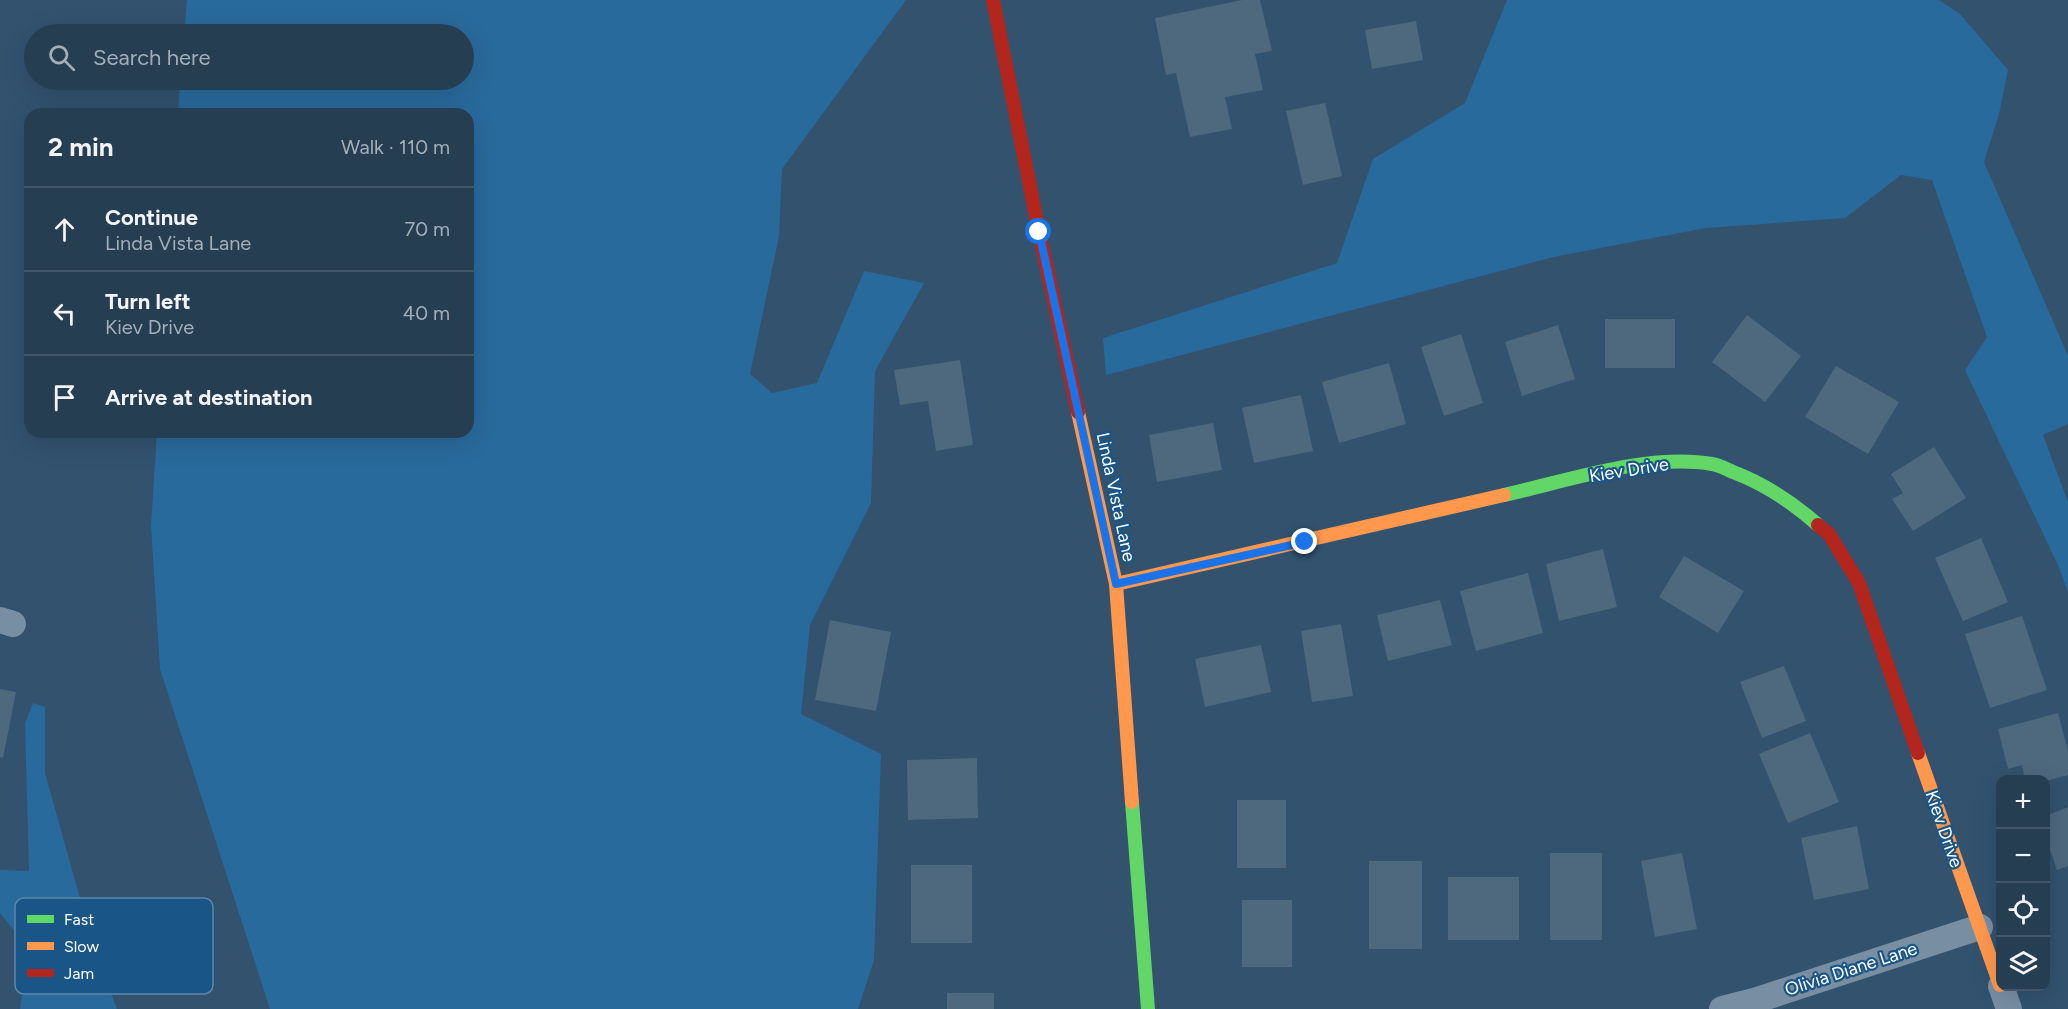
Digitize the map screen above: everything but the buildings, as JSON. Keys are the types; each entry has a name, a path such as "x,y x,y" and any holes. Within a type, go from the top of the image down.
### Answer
{"street":[{"name":"Linda Vista Lane","path":"993,0 1039,232 1116,584 1148,1009"},
{"name":"Kiev Drive","path":"1116,584 1631,466 1676,462 1713,464 1754,480 1794,504 1828,534 1859,583 1956,865 1996,972"},
{"name":"Olivia Diane Lane","path":"1722,1009 1757,1000 1980,927"},
{"name":"Kiev Drive","path":"2003,991 2009,1009"}],"shaded area":[{"path":"187,0 906,0 782,169 779,236 750,374 772,393 817,383 864,271 924,283 875,371 871,503 810,625 801,714 881,754 874,960 858,1009 270,1009 160,669 151,526 157,438 474,438 474,108 178,108 179,90 474,90 474,24 185,24"},
{"path":"1507,0 1939,0 1960,14 2008,70 1999,114 1984,162 2068,356 2068,424 2043,435 2068,502 2068,592 2058,565 1965,370 1987,337 1932,180 1901,175 1845,218 1706,228 1553,257 1106,375 1103,338 1337,263 1373,159 1465,103"},
{"path":"33,703 45,707 45,773 80,898 15,898 15,932 0,913 0,870 29,871 25,723"},
{"path":"22,994 111,994 117,1009 20,1009"}],"traffic: fast":[{"path":"1504,495 1635,465 1661,462 1712,464 1767,488 1788,501 1818,525"},
{"path":"1132,802 1148,1009"}],"traffic: slow":[{"path":"1078,412 1116,584 1132,802"},
{"path":"1116,584 1504,495"},
{"path":"1918,753 1996,974"}],"traffic: jam":[{"path":"993,0 1039,232 1078,412"},
{"path":"1818,525 1829,534 1859,583 1918,753"}],"route":[{"path":"1039,232 1116,584 1305,542"}]}
